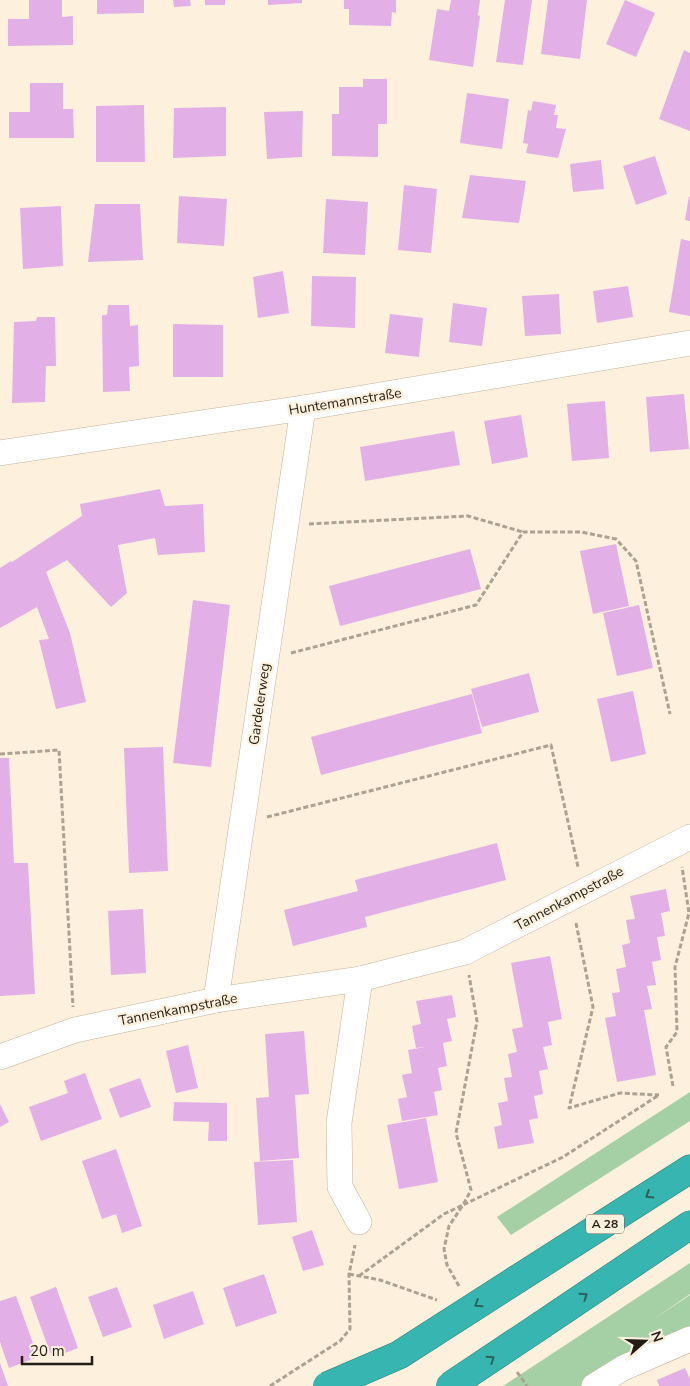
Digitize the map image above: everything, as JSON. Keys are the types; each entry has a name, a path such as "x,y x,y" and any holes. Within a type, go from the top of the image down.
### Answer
{"highway":[{"name":"A 28","path":"351,1386 690,1169"},
{"path":"450,1386 690,1225"},
{"path":"327,1386 399,1355"}],"street":[{"name":"Huntemannstraße","path":"0,453 302,408 690,343"},
{"name":"Gardelerweg","path":"216,1000 302,408"},
{"name":"Tannenkampstraße","path":"0,1057 74,1030 216,1000 360,979 465,952 684,839"},
{"path":"359,1222 340,1187 339,1123 360,979"},
{"path":"594,1386 623,1368 690,1339"}],"path":[{"path":"286,525 468,516 523,532 581,532 616,539 636,561 670,714"},
{"path":"266,660 476,605 523,532"},
{"path":"242,824 551,745 577,895 593,1007 569,1108 620,1093 659,1095 563,1157 444,1214 359,1276"},
{"path":"0,754 59,750 74,1030"},
{"path":"673,1086 666,1047 677,1032 675,967 689,913 684,839"},
{"path":"460,1288 448,1265 444,1249 449,1226 471,1190 456,1133 477,1021 465,952"},
{"path":"270,1386 340,1341 350,1329 350,1274 359,1222"},
{"path":"350,1274 380,1280 440,1301"}],"green space":[{"path":"690,1092 690,1121 511,1235 497,1217"},
{"path":"690,1263 690,1294 651,1321 690,1295 690,1339 594,1386 503,1386"}],"building":[{"path":"29,0 62,0 62,17 73,16 73,45 8,46 8,19 29,19"},
{"path":"97,0 144,0 144,13 97,14"},
{"path":"173,0 190,0 191,6 174,7"},
{"path":"205,0 225,0 225,5 205,5"},
{"path":"268,0 302,0 302,3 268,5"},
{"path":"344,0 396,0 396,13 392,12 391,26 349,25 349,9 344,9"},
{"path":"451,0 480,0 478,15 480,16 473,67 429,60 437,9 449,11"},
{"path":"505,0 532,0 523,65 496,62"},
{"path":"548,0 587,0 580,59 541,54"},
{"path":"625,0 655,13 636,57 606,44"},
{"path":"684,50 690,53 690,131 659,119"},
{"path":"363,79 387,79 387,124 378,124 378,157 332,156 332,114 339,114 339,87 363,87"},
{"path":"30,83 63,83 63,109 73,109 74,138 9,138 9,112 30,112"},
{"path":"467,93 509,99 502,149 460,143"},
{"path":"533,101 556,105 554,115 558,115 556,128 566,129 558,158 526,153 528,144 523,143 528,110 531,111"},
{"path":"144,105 145,162 96,162 96,106"},
{"path":"226,107 226,156 173,158 174,108"},
{"path":"303,111 302,157 267,159 264,112"},
{"path":"655,156 667,194 636,205 623,166"},
{"path":"601,160 604,189 573,192 570,164"},
{"path":"470,175 526,181 519,223 462,218"},
{"path":"404,185 437,189 431,253 398,250"},
{"path":"179,196 227,199 224,246 177,243"},
{"path":"690,197 690,221 685,220"},
{"path":"326,199 368,202 365,255 323,253"},
{"path":"95,204 140,204 143,260 88,262"},
{"path":"61,206 63,266 23,269 20,208"},
{"path":"681,239 690,241 690,316 669,312"},
{"path":"283,271 289,313 258,318 253,277"},
{"path":"312,276 356,277 355,328 311,326"},
{"path":"628,286 633,317 597,323 593,291"},
{"path":"559,294 561,334 525,336 522,296"},
{"path":"453,303 487,308 482,346 449,342"},
{"path":"108,305 129,305 130,326 138,325 139,366 129,367 130,391 103,392 102,315 107,315"},
{"path":"390,314 423,318 419,357 385,353"},
{"path":"37,317 55,317 56,366 46,366 45,402 12,403 14,322 36,321"},
{"path":"173,324 223,325 223,377 173,377"},
{"path":"684,394 689,449 650,452 646,397"},
{"path":"605,401 609,458 572,461 567,404"},
{"path":"521,415 528,457 492,464 484,421"},
{"path":"454,431 460,465 365,481 360,447"},
{"path":"160,489 165,506 203,504 205,552 158,555 155,538 118,545 127,593 111,607 67,560 46,572 70,633 86,702 56,709 39,640 49,639 37,607 0,628 0,568 82,516 80,504"},
{"path":"616,544 629,606 593,614 580,551"},
{"path":"470,549 481,589 340,626 329,586"},
{"path":"193,600 230,605 211,767 173,763"},
{"path":"639,605 653,668 617,676 603,613"},
{"path":"529,673 539,712 482,727 471,689"},
{"path":"633,691 646,754 611,762 597,699"},
{"path":"472,694 482,733 321,775 311,737"},
{"path":"163,747 168,871 129,873 124,748"},
{"path":"0,758 9,758 14,863 28,863 35,994 0,996"},
{"path":"497,843 506,880 365,917 367,927 293,946 284,910 358,891 355,880"},
{"path":"666,889 670,911 661,913 665,936 657,937 661,960 652,962 656,985 647,986 652,1009 644,1010 656,1075 617,1082 605,1018 616,1016 612,993 620,992 616,969 626,967 622,945 630,943 626,920 635,919 630,896"},
{"path":"143,909 146,973 111,975 108,911"},
{"path":"550,956 562,1019 548,1022 552,1045 543,1047 548,1069 539,1071 543,1094 534,1096 538,1118 529,1120 534,1143 498,1149 494,1127 502,1125 498,1103 508,1101 504,1078 512,1077 508,1054 517,1052 512,1029 523,1027 511,963"},
{"path":"452,995 456,1017 447,1019 452,1041 443,1043 447,1066 438,1068 442,1090 434,1092 438,1115 402,1121 398,1099 407,1097 402,1075 412,1073 408,1050 425,1047 416,1048 412,1026 421,1024 416,1001"},
{"path":"304,1031 309,1094 295,1095 299,1158 260,1161 256,1098 269,1097 265,1034"},
{"path":"188,1045 198,1088 176,1093 166,1051"},
{"path":"85,1073 102,1119 41,1141 29,1107 68,1093 64,1081"},
{"path":"140,1078 151,1107 120,1118 109,1089"},
{"path":"174,1102 227,1103 227,1141 208,1141 209,1122 173,1121"},
{"path":"0,1104 9,1122 0,1127"},
{"path":"426,1118 438,1182 399,1189 387,1125"},
{"path":"116,1149 142,1226 122,1233 116,1214 102,1219 82,1161"},
{"path":"293,1160 297,1222 258,1225 254,1162"},
{"path":"312,1230 324,1265 303,1271 292,1237"},
{"path":"264,1274 277,1313 236,1327 223,1288"},
{"path":"56,1287 78,1348 52,1358 30,1297"},
{"path":"117,1287 132,1327 103,1337 88,1297"},
{"path":"193,1291 204,1324 164,1339 153,1305"},
{"path":"16,1296 38,1357 9,1368 0,1342 0,1301"},
{"path":"0,1363 8,1386 0,1386"},
{"path":"685,1368 690,1379 690,1386 659,1386 657,1380"}]}
